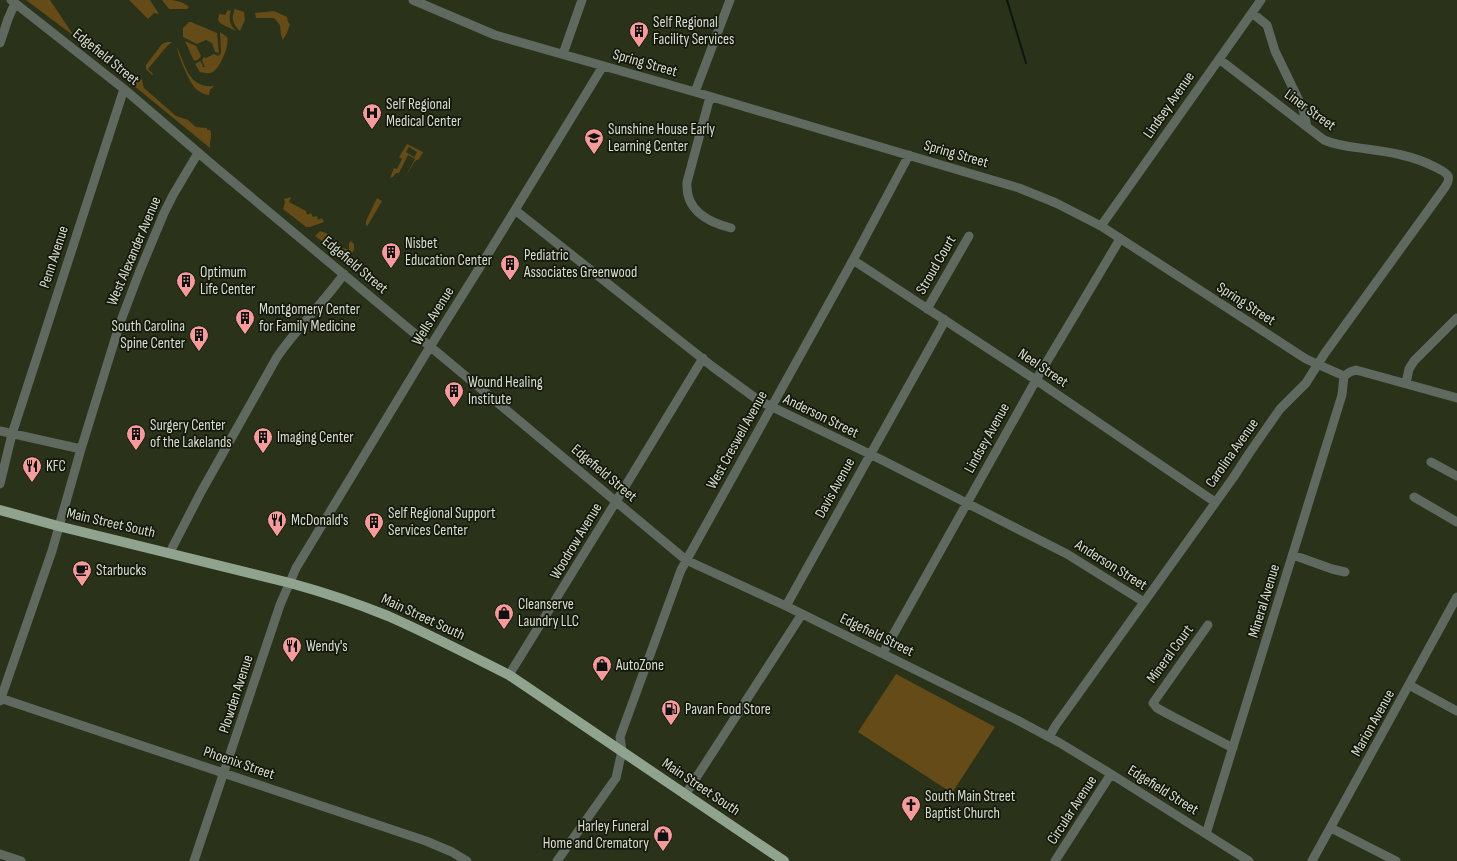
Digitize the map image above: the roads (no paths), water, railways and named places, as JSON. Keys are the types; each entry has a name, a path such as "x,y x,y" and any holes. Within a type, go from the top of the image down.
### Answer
{"main road":[{"name":"Main Street South","path":"0,510 58,526 170,552 290,583 331,595 387,616 509,675 784,861"}],"street":[{"name":"Spring Street","path":"413,0 434,4 495,35 695,92 1019,188 1056,203 1101,226 1306,359 1344,376"},
{"path":"563,54 582,0"},
{"path":"695,92 730,0"},
{"name":"Lindsey Avenue","path":"1101,226 1261,0"},
{"path":"0,43 13,1"},
{"name":"Edgefield Street","path":"13,1 124,89 198,153 686,560 883,653 1049,737 1111,774 1249,861"},
{"path":"1252,13 1267,26 1275,51 1302,110 1307,127"},
{"name":"Liner Street","path":"1219,60 1324,140 1334,144 1391,152 1430,164 1447,175 1448,179 1443,190"},
{"name":"Wells Avenue","path":"290,583 296,568 431,346 598,77 603,66"},
{"name":"Penn Avenue","path":"0,484 12,434 124,89"},
{"path":"710,97 686,190 692,204 702,216 713,223 731,228"},
{"name":"West Alexander Avenue","path":"0,699 52,551 58,526 120,323 164,213 198,153"},
{"name":"West Creswell Avenue","path":"557,861 616,778 622,752 620,738 681,570 853,260 909,155"},
{"name":"Carolina Avenue","path":"1049,737 1056,725 1233,478 1280,409 1306,383 1443,190"},
{"name":"Anderson Street","path":"516,210 751,396 1067,554 1144,602"},
{"name":"Stroud Court","path":"927,309 969,236"},
{"name":"Lindsey Avenue","path":"883,653 1036,380 1120,239"},
{"name":"Neel Street","path":"853,260 1036,380 1215,502"},
{"path":"170,552 201,492 276,357 290,338 334,288 344,274"},
{"path":"1406,384 1409,369 1414,361 1457,318"},
{"name":"Davis Avenue","path":"786,606 944,320"},
{"name":"Woodrow Avenue","path":"509,675 703,358"},
{"path":"1344,376 1356,370 1457,398"},
{"name":"Mineral Avenue","path":"1206,834 1342,395 1344,376"},
{"path":"0,431 81,450"},
{"path":"1431,462 1457,476"},
{"path":"1414,497 1457,522"},
{"path":"1292,555 1345,572"},
{"name":"Plowden Avenue","path":"194,861 280,605 290,583"},
{"name":"Marion Avenue","path":"1312,861 1457,597"},
{"path":"685,795 802,614"},
{"name":"Mineral Court","path":"1208,625 1153,703 1157,708 1233,748"},
{"path":"1409,685 1457,711"},
{"name":"Phoenix Street","path":"0,699 426,841 452,852 467,861"},
{"name":"Circular Avenue","path":"1055,861 1111,774"},
{"path":"1331,828 1396,861"},
{"path":"0,854 21,861"}],"waterway":[{"path":"1007,0 1026,63"}],"place":[{"name":"Self Regional Facility Services","path":"639,48"},
{"name":"Self Regional Medical Center","path":"372,130"},
{"name":"Sunshine House Early Learning Center","path":"594,155"},
{"name":"Nisbet Education Center","path":"391,269"},
{"name":"Pediatric Associates Greenwood","path":"510,281"},
{"name":"Optimum Life Center","path":"186,298"},
{"name":"Montgomery Center for Family Medicine","path":"245,335"},
{"name":"South Carolina Spine Center","path":"199,352"},
{"name":"Wound Healing Institute","path":"454,408"},
{"name":"Surgery Center of the Lakelands","path":"136,451"},
{"name":"Imaging Center","path":"263,454"},
{"name":"KFC","path":"32,483"},
{"name":"McDonald's","path":"277,537"},
{"name":"Self Regional Support Services Center","path":"374,539"},
{"name":"Starbucks","path":"82,587"},
{"name":"Cleanserve Laundry LLC","path":"504,630"},
{"name":"Wendy's","path":"292,663"},
{"name":"AutoZone","path":"602,682"},
{"name":"Pavan Food Store","path":"671,726"},
{"name":"South Main Street Baptist Church","path":"911,822"},
{"name":"Harley Funeral Home and Crematory","path":"663,852"}]}
